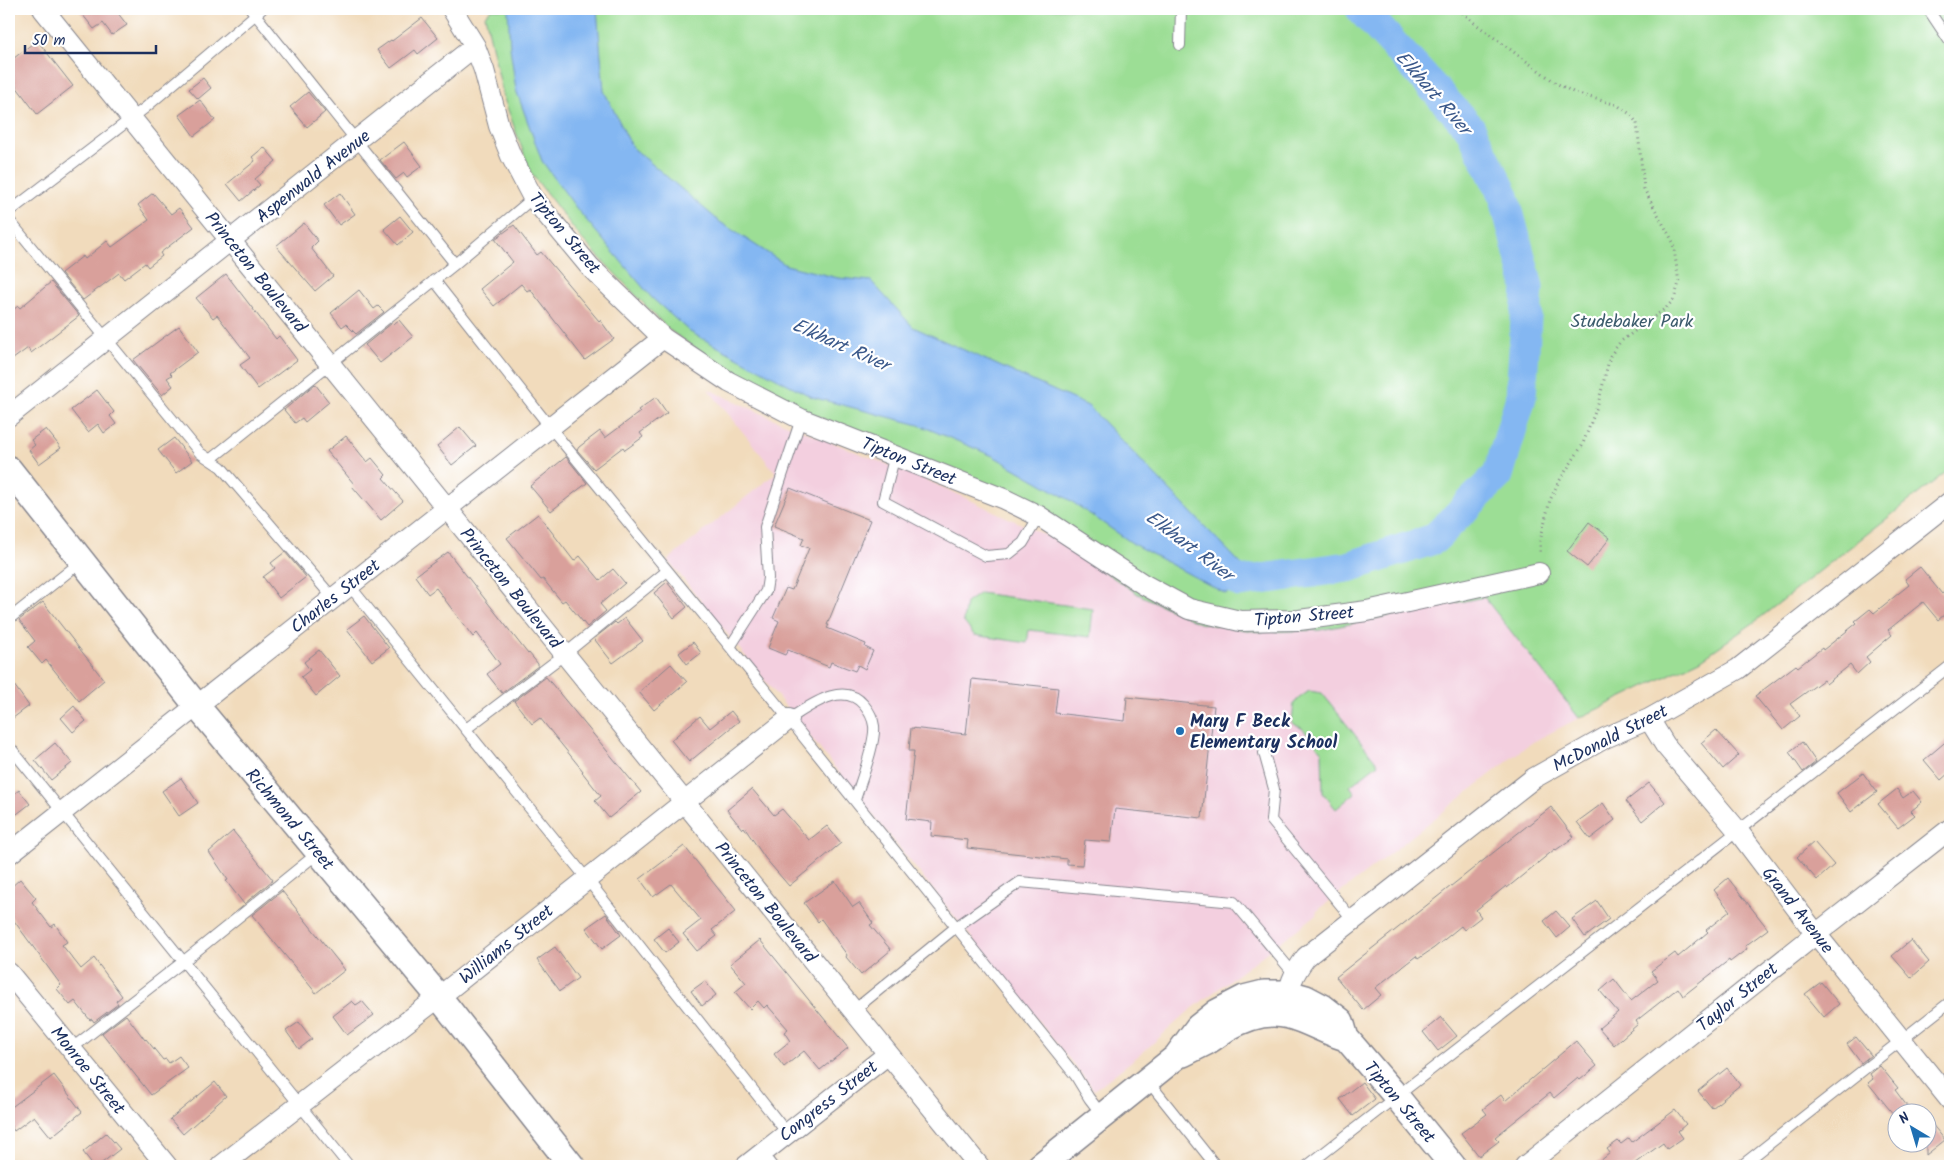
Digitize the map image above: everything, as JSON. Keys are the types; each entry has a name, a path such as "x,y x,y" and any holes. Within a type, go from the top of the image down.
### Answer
{"street":[{"name":"Princeton Boulevard","path":"42,9 231,240 887,1055 979,1166"},
{"name":"Tipton Street","path":"452,9 475,46 484,70 499,126 511,156 533,198 590,266 662,338 729,382 800,419 1004,499 1038,516 1143,584 1189,609 1240,621 1299,620 1368,611 1539,573"},
{"name":"Aspenwald Avenue","path":"9,416 475,46"},
{"name":"Charles Street","path":"9,854 662,338"},
{"name":"Richmond Street","path":"9,469 196,705 439,997 563,1163"},
{"name":"McDonald Street","path":"1290,994 1306,957 1534,778 1605,738 1648,719 1738,669 1950,502"},
{"name":"Williams Street","path":"222,1166 790,719"},
{"name":"Grand Avenue","path":"1648,719 1665,746 1738,831 1816,934 1950,1100"},
{"name":"Taylor Street","path":"1526,1166 1950,829"},
{"name":"Monroe Street","path":"9,973 167,1166"},
{"path":"1040,1166 1176,1057 1198,1028 1217,1012 1244,998 1264,993 1290,994"},
{"name":"Tipton Street","path":"1290,994 1306,998 1323,1007 1341,1022 1346,1038 1453,1166"},
{"name":"Congress Street","path":"746,1166 767,1160 787,1133 887,1055"}],"lane":[{"path":"1180,45 1181,9"},
{"path":"1928,9 1950,42"},
{"path":"9,212 132,118 256,10 455,264"},
{"path":"211,459 455,264 533,198"},
{"path":"9,220 200,453 222,467 333,598"},
{"path":"434,280 550,427 790,719 1076,1075 1088,1098 1103,1116"},
{"path":"730,647 766,592 768,578 766,527 800,419"},
{"path":"895,455 883,501 986,556 1009,554 1023,543 1038,516"},
{"path":"9,619 82,561"},
{"path":"466,729 565,654 667,571"},
{"path":"349,585 587,878 787,1133"},
{"path":"1307,1166 1950,666"},
{"path":"790,719 818,701 838,694 860,700 870,713 874,727 868,760 854,800"},
{"path":"9,746 349,1166"},
{"path":"1264,753 1274,790 1271,820 1353,920"},
{"path":"71,1049 318,853"},
{"path":"853,1012 956,927 1020,882 1234,902 1290,994"},
{"path":"1741,1166 1950,1002"},
{"path":"1148,1081 1216,1166"}],"path":[{"path":"1459,9 1473,22 1556,82 1574,93 1617,105 1630,114 1637,123 1644,189 1673,242 1678,283 1674,299 1666,308 1620,342 1610,356 1598,404 1582,446 1558,483 1550,500 1540,541 1539,573"}],"shaded area":[{"name":"Mary F Beck Elementary School","path":"708,389 776,420 931,482 1060,542 1138,594 1320,630 1484,597 1579,718 1529,744 1317,911 1316,915 1189,1011 1142,1053 1094,1090 668,560 776,473"}],"green space":[{"name":"Studebaker Park","path":"492,9 1950,9 1950,469 1756,621 1700,660 1579,718 1484,597 1320,630 1260,632 1199,623 1138,594 1060,542 1068,527 813,414 732,373 669,330 581,238 531,173 504,99 485,15"},
{"path":"980,593 1093,609 1090,637 1029,630 1027,643 974,635 963,621 966,603"},
{"path":"1309,691 1322,693 1378,764 1350,786 1355,793 1336,809 1323,793 1322,752 1303,729 1292,723 1294,702"}],"water":[{"path":"508,9 597,9 604,91 632,147 720,222 786,265 838,278 871,281 913,327 1088,406 1242,565 1240,582 1226,594 1135,545 1068,499 993,456 919,425 812,397 690,332 652,298 577,209 542,161 516,90 510,47"}],"building":[{"path":"78,9 121,9 117,12 127,25 112,35 103,23 94,29"},
{"path":"422,18 438,38 418,54 415,50 391,68 377,50"},
{"path":"37,40 73,86 37,114 9,77 9,62"},
{"path":"203,78 211,88 198,99 189,89"},
{"path":"308,92 325,112 307,127 290,107"},
{"path":"200,100 215,120 194,136 179,115"},
{"path":"404,142 422,166 407,177 404,173 396,179 380,160"},
{"path":"264,147 276,161 255,179 260,185 241,201 227,184 255,161 252,157"},
{"path":"153,193 171,214 179,208 194,227 160,253 162,256 148,267 145,263 124,279 119,273 83,300 61,273 83,256 85,259 107,241 112,247 149,220 138,205"},
{"path":"340,193 355,214 339,225 324,205"},
{"path":"400,216 413,232 398,245 384,229"},
{"path":"304,223 318,241 311,248 333,276 315,291 276,246"},
{"path":"514,225 537,255 541,252 614,339 585,360 530,289 527,291 521,284 494,306 480,289 513,262 495,239"},
{"path":"226,274 276,339 279,336 297,360 258,389 240,365 250,358 217,315 213,318 196,298"},
{"path":"51,282 79,316 31,353 28,348 9,362 9,313 18,306 20,308"},
{"path":"359,290 374,309 378,306 384,312 356,334 346,324 342,327 331,313"},
{"path":"399,320 413,337 380,363 365,345 392,323"},
{"path":"179,326 198,352 170,373 172,375 167,378 173,386 162,395 133,360"},
{"path":"315,384 329,402 305,422 302,418 295,423 284,410"},
{"path":"97,390 114,412 110,416 116,424 104,433 98,424 88,432 71,410"},
{"path":"656,397 667,413 640,433 643,437 625,450 623,447 594,469 577,450 600,431 605,438 640,412 638,410"},
{"path":"460,427 476,446 452,465 437,446"},
{"path":"46,429 61,448 39,464 29,450 35,445 31,440"},
{"path":"346,436 367,462 372,458 386,475 383,478 403,501 381,520 352,486 354,484 327,451"},
{"path":"174,438 192,461 176,473 158,450"},
{"path":"566,457 587,483 551,511 530,486"},
{"path":"790,488 870,520 827,625 829,625 827,628 866,644 865,647 873,651 865,669 858,665 855,671 831,662 829,667 788,650 785,655 768,648 779,621 773,618 786,588 792,590 809,548 801,545 804,538 774,526"},
{"path":"538,514 574,561 580,556 600,580 613,569 625,583 600,604 606,611 587,627 565,600 562,602 543,579 541,580 507,538"},
{"path":"1589,522 1610,538 1587,567 1567,551"},
{"path":"285,552 306,577 279,598 263,577 275,568 271,563"},
{"path":"448,552 528,654 538,664 538,666 502,693 487,674 500,664 477,633 473,637 436,588 428,594 415,576"},
{"path":"1920,567 1942,594 1950,587 1950,610 1938,620 1923,602 1888,630 1892,635 1866,657 1870,662 1857,674 1850,665 1826,684 1823,680 1790,704 1800,716 1783,730 1755,696 1796,665 1798,667 1822,648 1823,650 1857,623 1855,621 1870,609 1874,613 1909,585 1905,579"},
{"path":"667,582 687,607 674,618 654,593"},
{"path":"43,602 104,680 79,701 46,660 42,664 28,647 35,641 19,620"},
{"path":"364,616 389,648 372,661 347,629"},
{"path":"625,618 643,641 613,663 595,640 596,637 615,622 617,624"},
{"path":"693,642 701,653 687,664 679,653"},
{"path":"319,650 340,676 316,696 301,677 310,670 304,662"},
{"path":"671,664 687,682 654,710 639,692"},
{"path":"546,677 641,792 609,818 595,801 601,796 540,718 532,724 514,701"},
{"path":"9,678 29,706 9,721"},
{"path":"972,679 1058,688 1055,713 1125,721 1127,697 1214,706 1202,818 1115,809 1111,842 1085,840 1082,865 1067,864 1067,859 967,848 968,840 931,836 932,822 906,819 914,751 909,751 911,728 966,734"},
{"path":"74,706 86,721 73,732 61,718"},
{"path":"731,711 739,721 689,762 671,740 700,716 710,728"},
{"path":"1716,730 1739,755 1723,769 1701,743"},
{"path":"1950,738 1950,772 1941,780 1924,760"},
{"path":"1802,742 1816,762 1803,772 1789,752"},
{"path":"55,743 72,763 51,780 35,760"},
{"path":"1863,773 1877,792 1851,812 1837,793"},
{"path":"181,778 198,803 179,816 162,791"},
{"path":"1649,783 1665,802 1642,821 1626,801"},
{"path":"752,789 774,815 782,809 809,840 827,826 841,843 789,886 765,858 744,827 742,829 727,810"},
{"path":"1897,789 1903,798 1913,791 1922,802 1911,811 1915,815 1898,828 1878,804"},
{"path":"19,790 30,804 9,820 9,798"},
{"path":"1603,803 1615,820 1590,839 1577,822"},
{"path":"1551,807 1574,837 1555,849 1507,888 1506,886 1476,910 1481,917 1464,930 1461,926 1434,948 1418,959 1416,956 1375,988 1381,995 1363,1010 1336,977"},
{"path":"233,831 273,880 244,904 226,881 228,880 209,852"},
{"path":"1814,842 1834,865 1817,880 1797,857"},
{"path":"684,846 736,911 712,930 717,936 697,951 683,934 701,920 671,884 653,897 640,879"},
{"path":"1728,878 1768,929 1745,946 1747,949 1730,962 1729,960 1683,996 1678,988 1636,1021 1638,1024 1614,1045 1599,1028 1618,1012 1600,991 1614,979 1631,1001 1658,980 1651,971 1675,953 1678,957 1708,932 1706,930 1730,911 1714,890"},
{"path":"20,879 36,898 32,902 51,927 55,924 67,942 62,945 81,969 94,958 122,996 116,1001 118,1004 94,1022 92,1019 90,1020 75,1001 70,1005 57,989 61,985 9,914 9,889"},
{"path":"835,881 853,907 859,903 873,923 870,925 891,950 861,975 846,957 847,955 821,919 818,922 804,903"},
{"path":"282,891 345,970 316,993 252,915"},
{"path":"1597,901 1609,919 1585,937 1572,919"},
{"path":"1556,911 1570,927 1557,938 1544,921"},
{"path":"606,914 621,935 602,949 586,928"},
{"path":"668,928 679,942 665,953 654,939"},
{"path":"760,940 848,1048 820,1070 804,1051 784,1067 774,1054 790,1041 784,1032 788,1029 767,1005 764,1008 758,1001 750,1009 735,992 746,983 730,964"},
{"path":"1911,940 1929,962 1911,978 1892,956"},
{"path":"555,947 578,978 560,991 537,960"},
{"path":"705,981 716,995 702,1006 691,991"},
{"path":"1821,982 1839,1004 1824,1017 1805,994"},
{"path":"352,1001 356,1005 362,1001 374,1015 347,1035 333,1016"},
{"path":"126,1015 163,1060 166,1059 169,1063 179,1056 188,1068 151,1095 102,1033"},
{"path":"1441,1017 1457,1036 1438,1051 1423,1032"},
{"path":"299,1022 312,1039 299,1049 286,1031"},
{"path":"1856,1037 1871,1055 1861,1063 1847,1044"},
{"path":"1576,1041 1597,1066 1580,1080 1578,1078 1554,1098 1550,1093 1495,1137 1499,1141 1479,1156 1461,1133 1487,1114 1483,1109 1501,1095 1505,1101"},
{"path":"1880,1066 1898,1088 1895,1090 1904,1102 1886,1102 1886,1105 1868,1083 1873,1079 1870,1074"},
{"path":"1727,1068 1740,1085 1712,1108 1698,1091"},
{"path":"54,1075 82,1112 51,1137 34,1116 14,1131 9,1123 9,1109"},
{"path":"215,1082 226,1096 183,1134 170,1119"},
{"path":"1362,1082 1375,1099 1353,1116 1340,1099"},
{"path":"1675,1110 1686,1124 1678,1131 1683,1138 1667,1149 1663,1143 1631,1166 1594,1166 1610,1153 1607,1149 1618,1141 1621,1144 1629,1138 1632,1142"},
{"path":"1936,1129 1945,1140 1936,1147"},
{"path":"106,1133 120,1149 98,1166 94,1166 83,1152"}],"waterway":[{"name":"Elkhart River","path":"1204,558 1240,582 1348,567 1434,539 1498,475 1521,397 1528,287 1504,196 1470,128 1361,9"}],"place":[{"name":"Mary F Beck Elementary School","path":"1180,731"}]}
